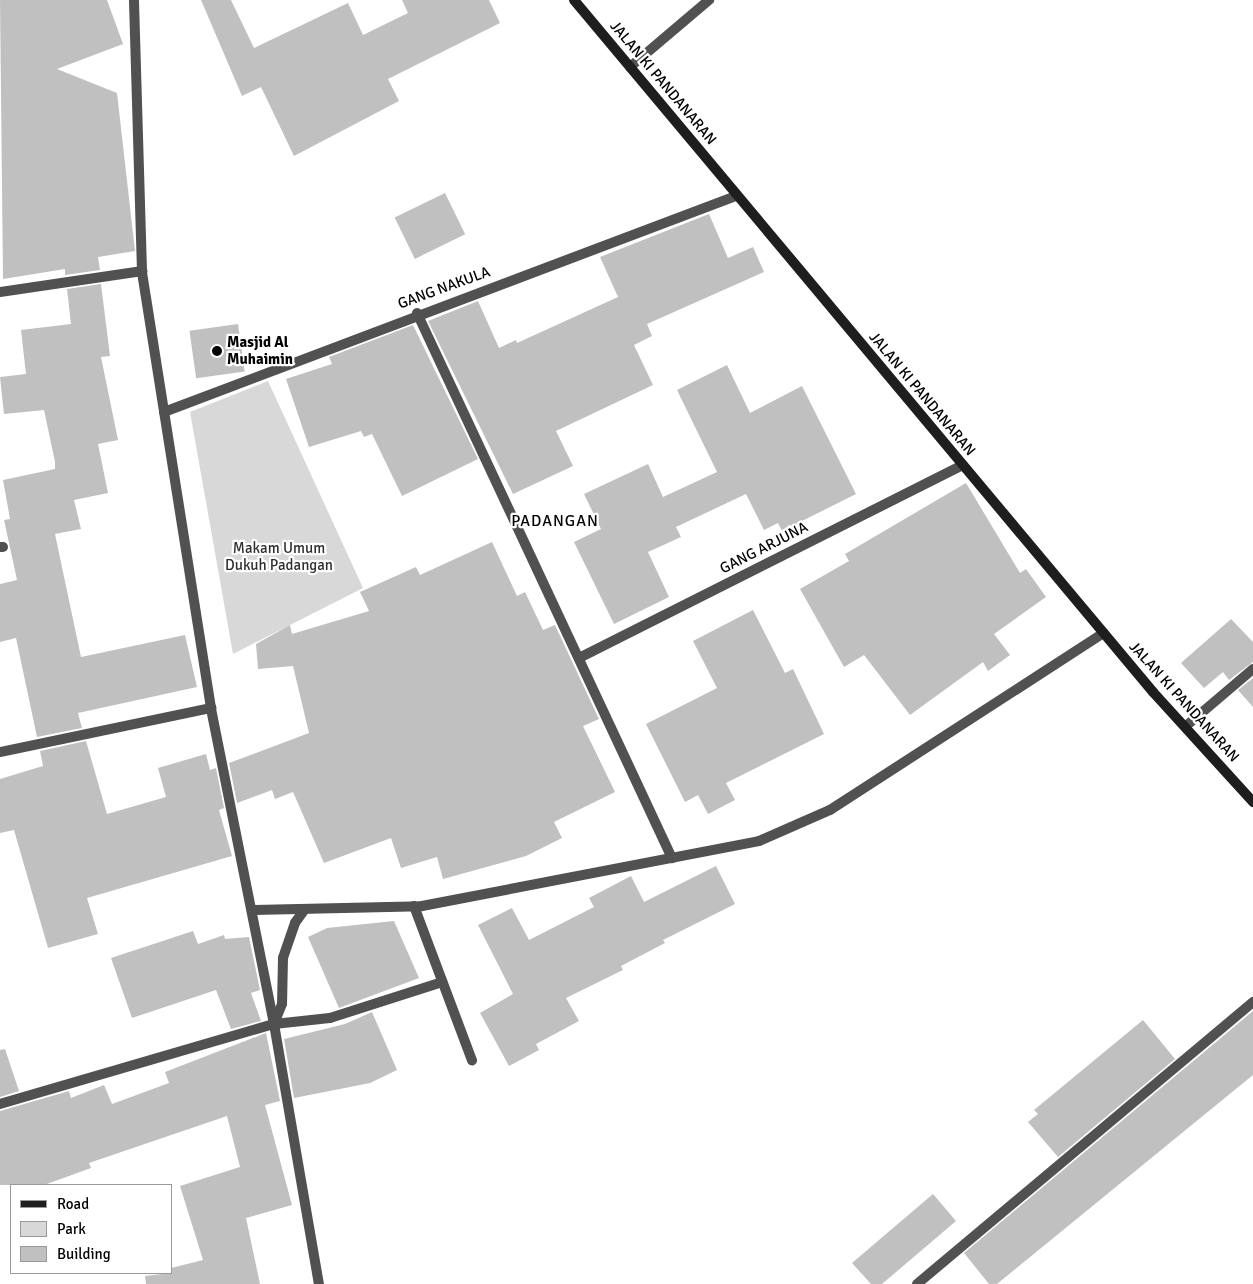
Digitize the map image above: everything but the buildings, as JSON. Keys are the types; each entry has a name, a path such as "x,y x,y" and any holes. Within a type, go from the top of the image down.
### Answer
{"main road":[{"name":"JALAN KI PANDANARAN","path":"574,0 736,196 1104,633 1253,802"}],"street":[{"path":"134,0 142,271 211,708 274,1024 319,1284"},
{"path":"630,67 710,0"},
{"name":"GANG NAKULA","path":"164,412 417,313 736,196"},
{"path":"0,292 142,271"},
{"path":"417,313 672,858"},
{"name":"GANG ARJUNA","path":"579,658 962,465"},
{"path":"252,910 414,906 758,841 830,810 1104,633"},
{"path":"1186,726 1253,669"},
{"path":"0,752 211,708"},
{"path":"414,906 472,1060"},
{"path":"274,1024 282,1004 283,958 294,923 305,909"},
{"path":"0,1104 274,1024 330,1018 442,982"},
{"path":"917,1284 1253,1002"}],"green space":[{"name":"Makam Umum Dukuh Padangan","path":"268,381 363,588 233,654 190,412"}],"place":[{"name":"Masjid Al Muhaimin","path":"217,351"}],"district":[{"name":"PADANGAN","path":"555,521"}]}
